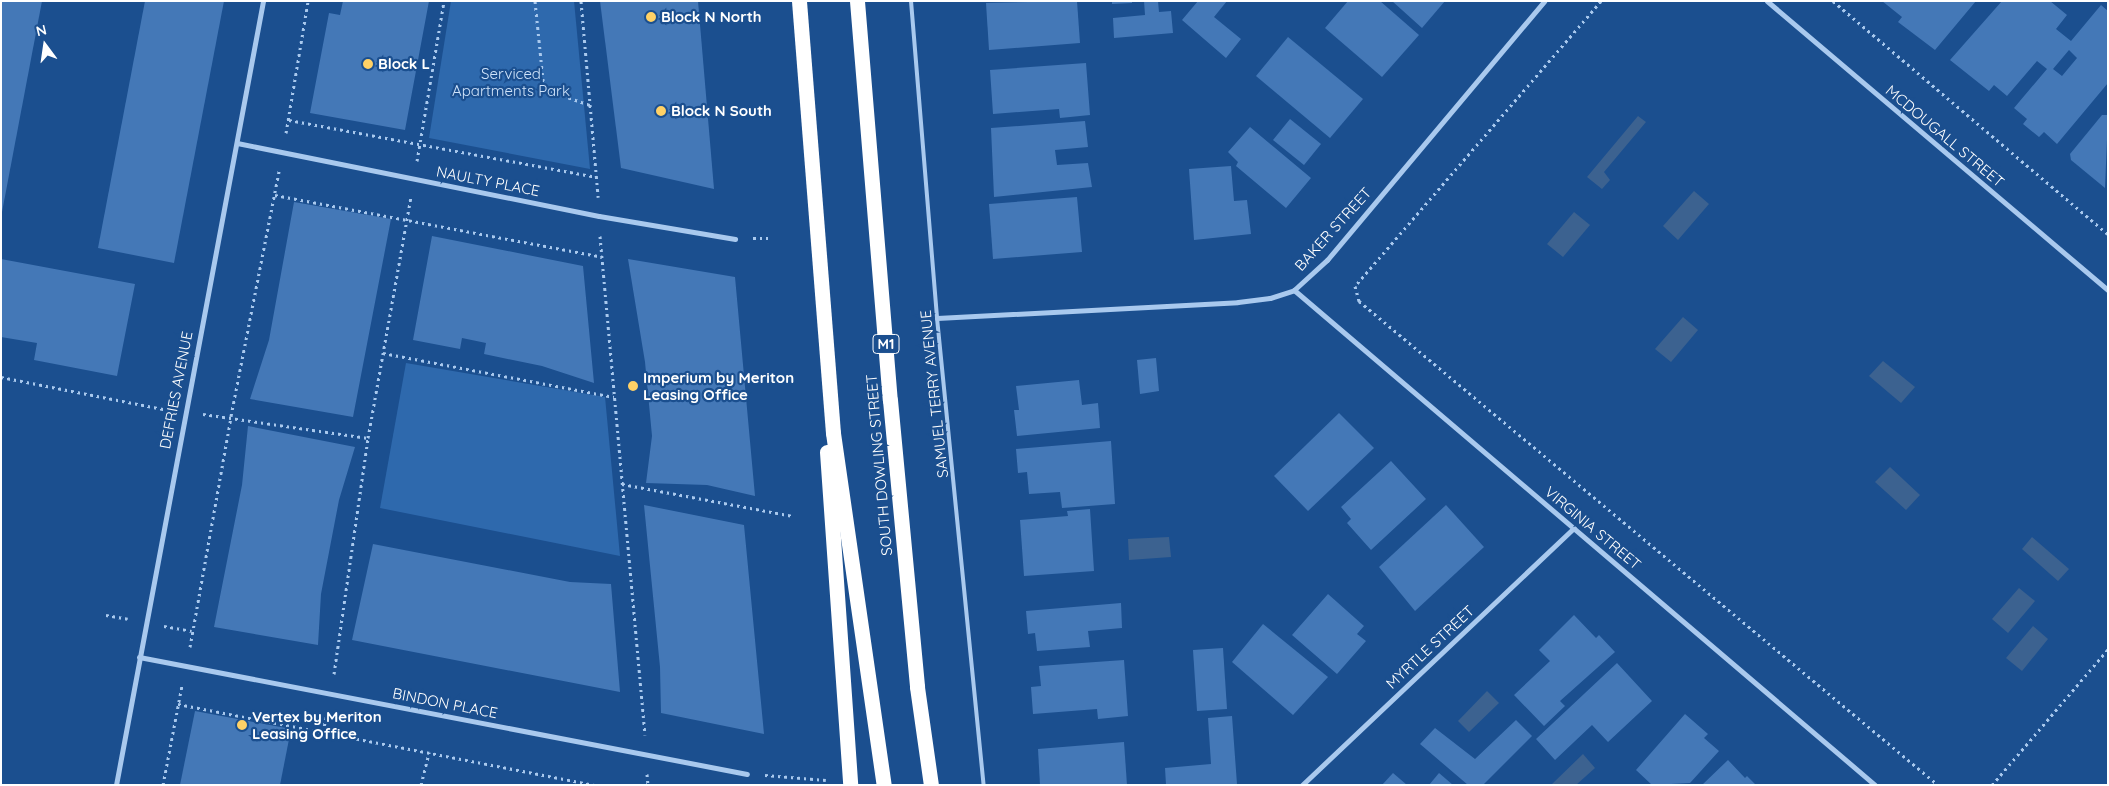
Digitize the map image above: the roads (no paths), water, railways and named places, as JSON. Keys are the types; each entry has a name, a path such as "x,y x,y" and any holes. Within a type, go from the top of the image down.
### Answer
{"highway":[{"path":"799,1 817,201 833,433 862,645 884,785"},
{"name":"SOUTH DOWLING STREET","path":"857,1 918,687 931,785"},
{"path":"817,201 829,501 850,785"}],"street":[{"name":"DEFRIES AVENUE","path":"116,785 184,413 263,1"},
{"name":"BAKER STREET","path":"937,318 1238,302 1270,298 1294,290 1327,260 1544,1"},
{"name":"MCDOUGALL STREET","path":"1767,1 2108,290"},
{"name":"NAULTY PLACE","path":"237,142 282,154 599,216 735,239"},
{"name":"VIRGINIA STREET","path":"1294,290 1876,785"},
{"name":"MYRTLE STREET","path":"1302,785 1574,528"},
{"name":"BINDON PLACE","path":"139,657 747,774"}],"lane":[{"name":"SAMUEL TERRY AVENUE","path":"911,1 937,318 984,785"}],"place":[{"name":"Block N North","path":"651,17"},
{"name":"Block L","path":"368,64"},
{"name":"Block N South","path":"661,111"},
{"name":"Imperium by Meriton Leasing Office","path":"633,386"},
{"name":"Vertex by Meriton Leasing Office","path":"242,725"}],"park label":[{"name":"Serviced Apartments Park","path":"511,82"}]}
